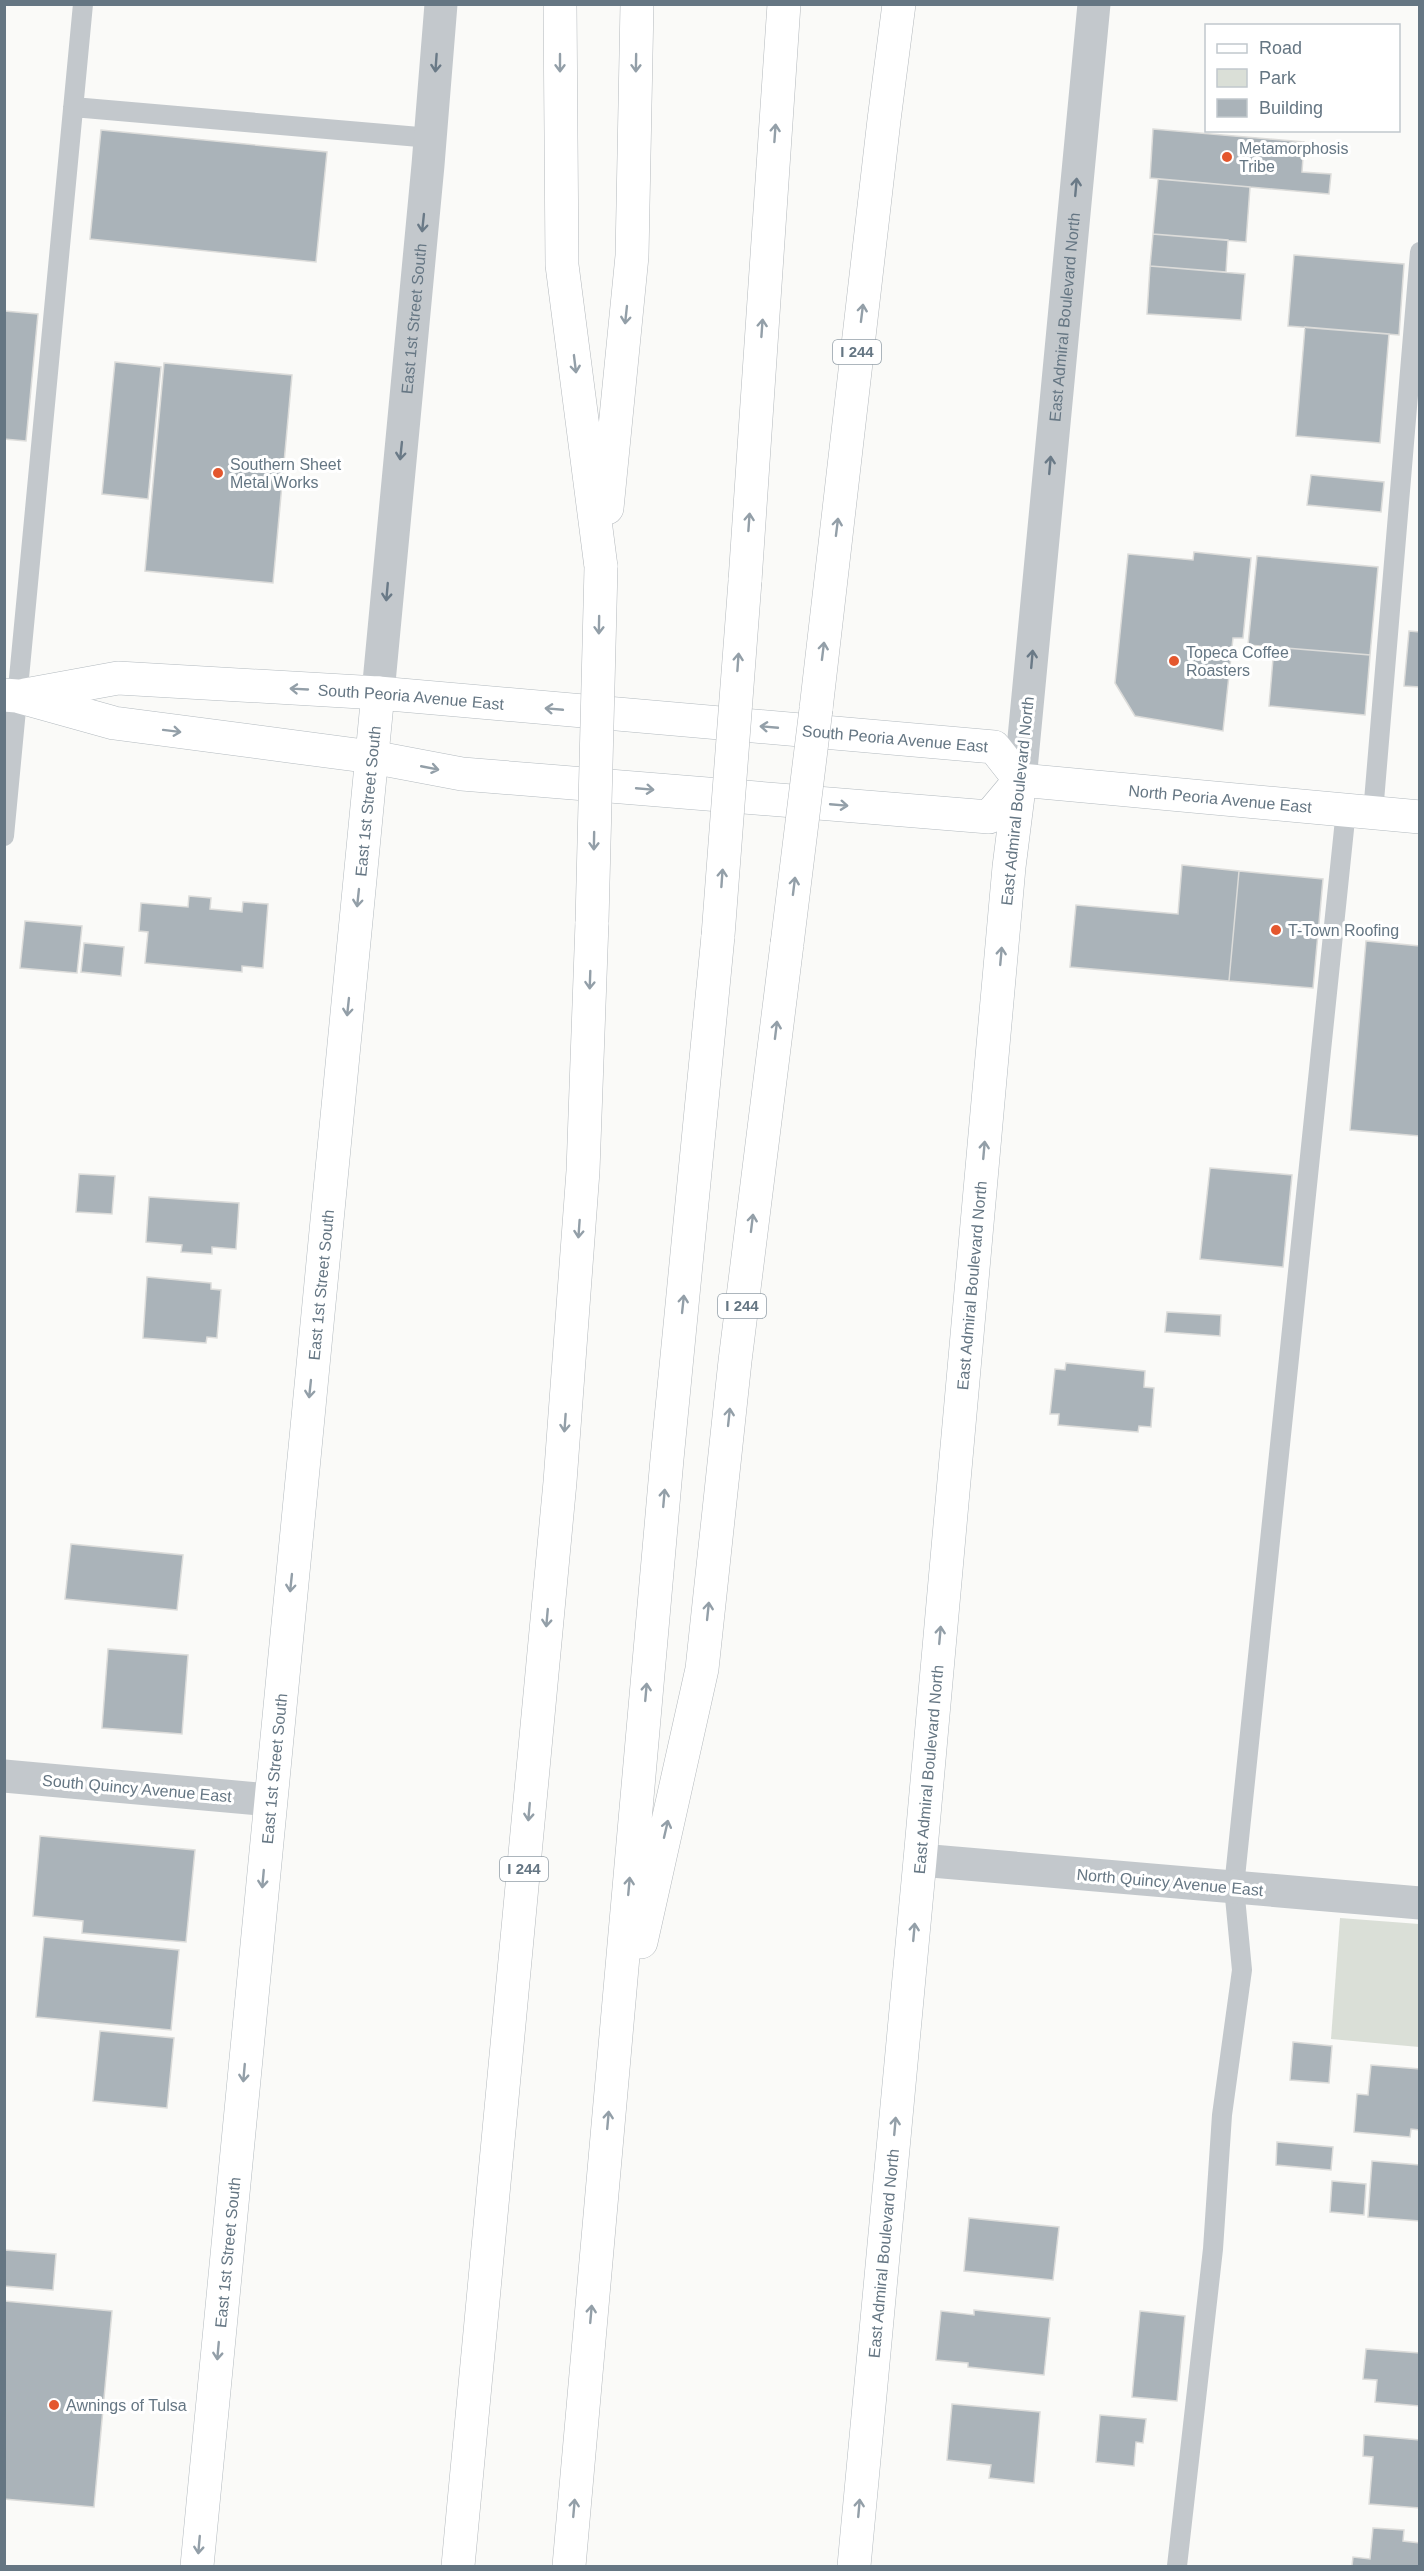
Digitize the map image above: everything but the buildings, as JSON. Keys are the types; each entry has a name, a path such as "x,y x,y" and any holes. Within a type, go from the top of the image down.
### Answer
{"main road":[{"path":"560,4 562,265 601,567"},
{"name":"I 244","path":"458,2566 560,1482 583,1171 601,567 632,256 638,4"},
{"path":"612,2070 667,1459 718,936 784,4"},
{"name":"I 244","path":"569,2566 612,2070 702,1669 737,1349 899,4"},
{"path":"884,120 918,4"},
{"name":"South Peoria Avenue East","path":"11,696 118,678 378,693 994,747 1020,780"},
{"name":"East 1st Street South","path":"197,2566 378,693"},
{"path":"11,696 114,723 372,757 462,774 989,817 1020,780"},
{"name":"North Peoria Avenue East","path":"1020,780 1419,817"},
{"name":"East Admiral Boulevard North","path":"854,2566 1009,867 1020,780"}],"street":[{"name":"East 1st Street South","path":"378,693 431,138 441,4"},
{"name":"East Admiral Boulevard North","path":"1020,780 1094,4"},
{"name":"South Quincy Avenue East","path":"4,1776 270,1800"},
{"name":"North Quincy Avenue East","path":"920,1860 1419,1903"}],"lane":[{"path":"4,836 11,696 83,4"},
{"path":"73,107 431,138"},
{"path":"1177,2566 1213,2249 1222,2115 1242,1970 1234,1887 1360,811 1419,252"}],"green space":[{"path":"1340,1918 1419,1924 1419,2047 1331,2039"}],"place":[{"name":"Metamorphosis Tribe","path":"1227,157"},
{"name":"Southern Sheet Metal Works","path":"218,473"},
{"name":"Topeca Coffee Roasters","path":"1174,661"},
{"name":"T-Town Roofing","path":"1276,930"},
{"name":"Awnings of Tulsa","path":"54,2405"}]}
